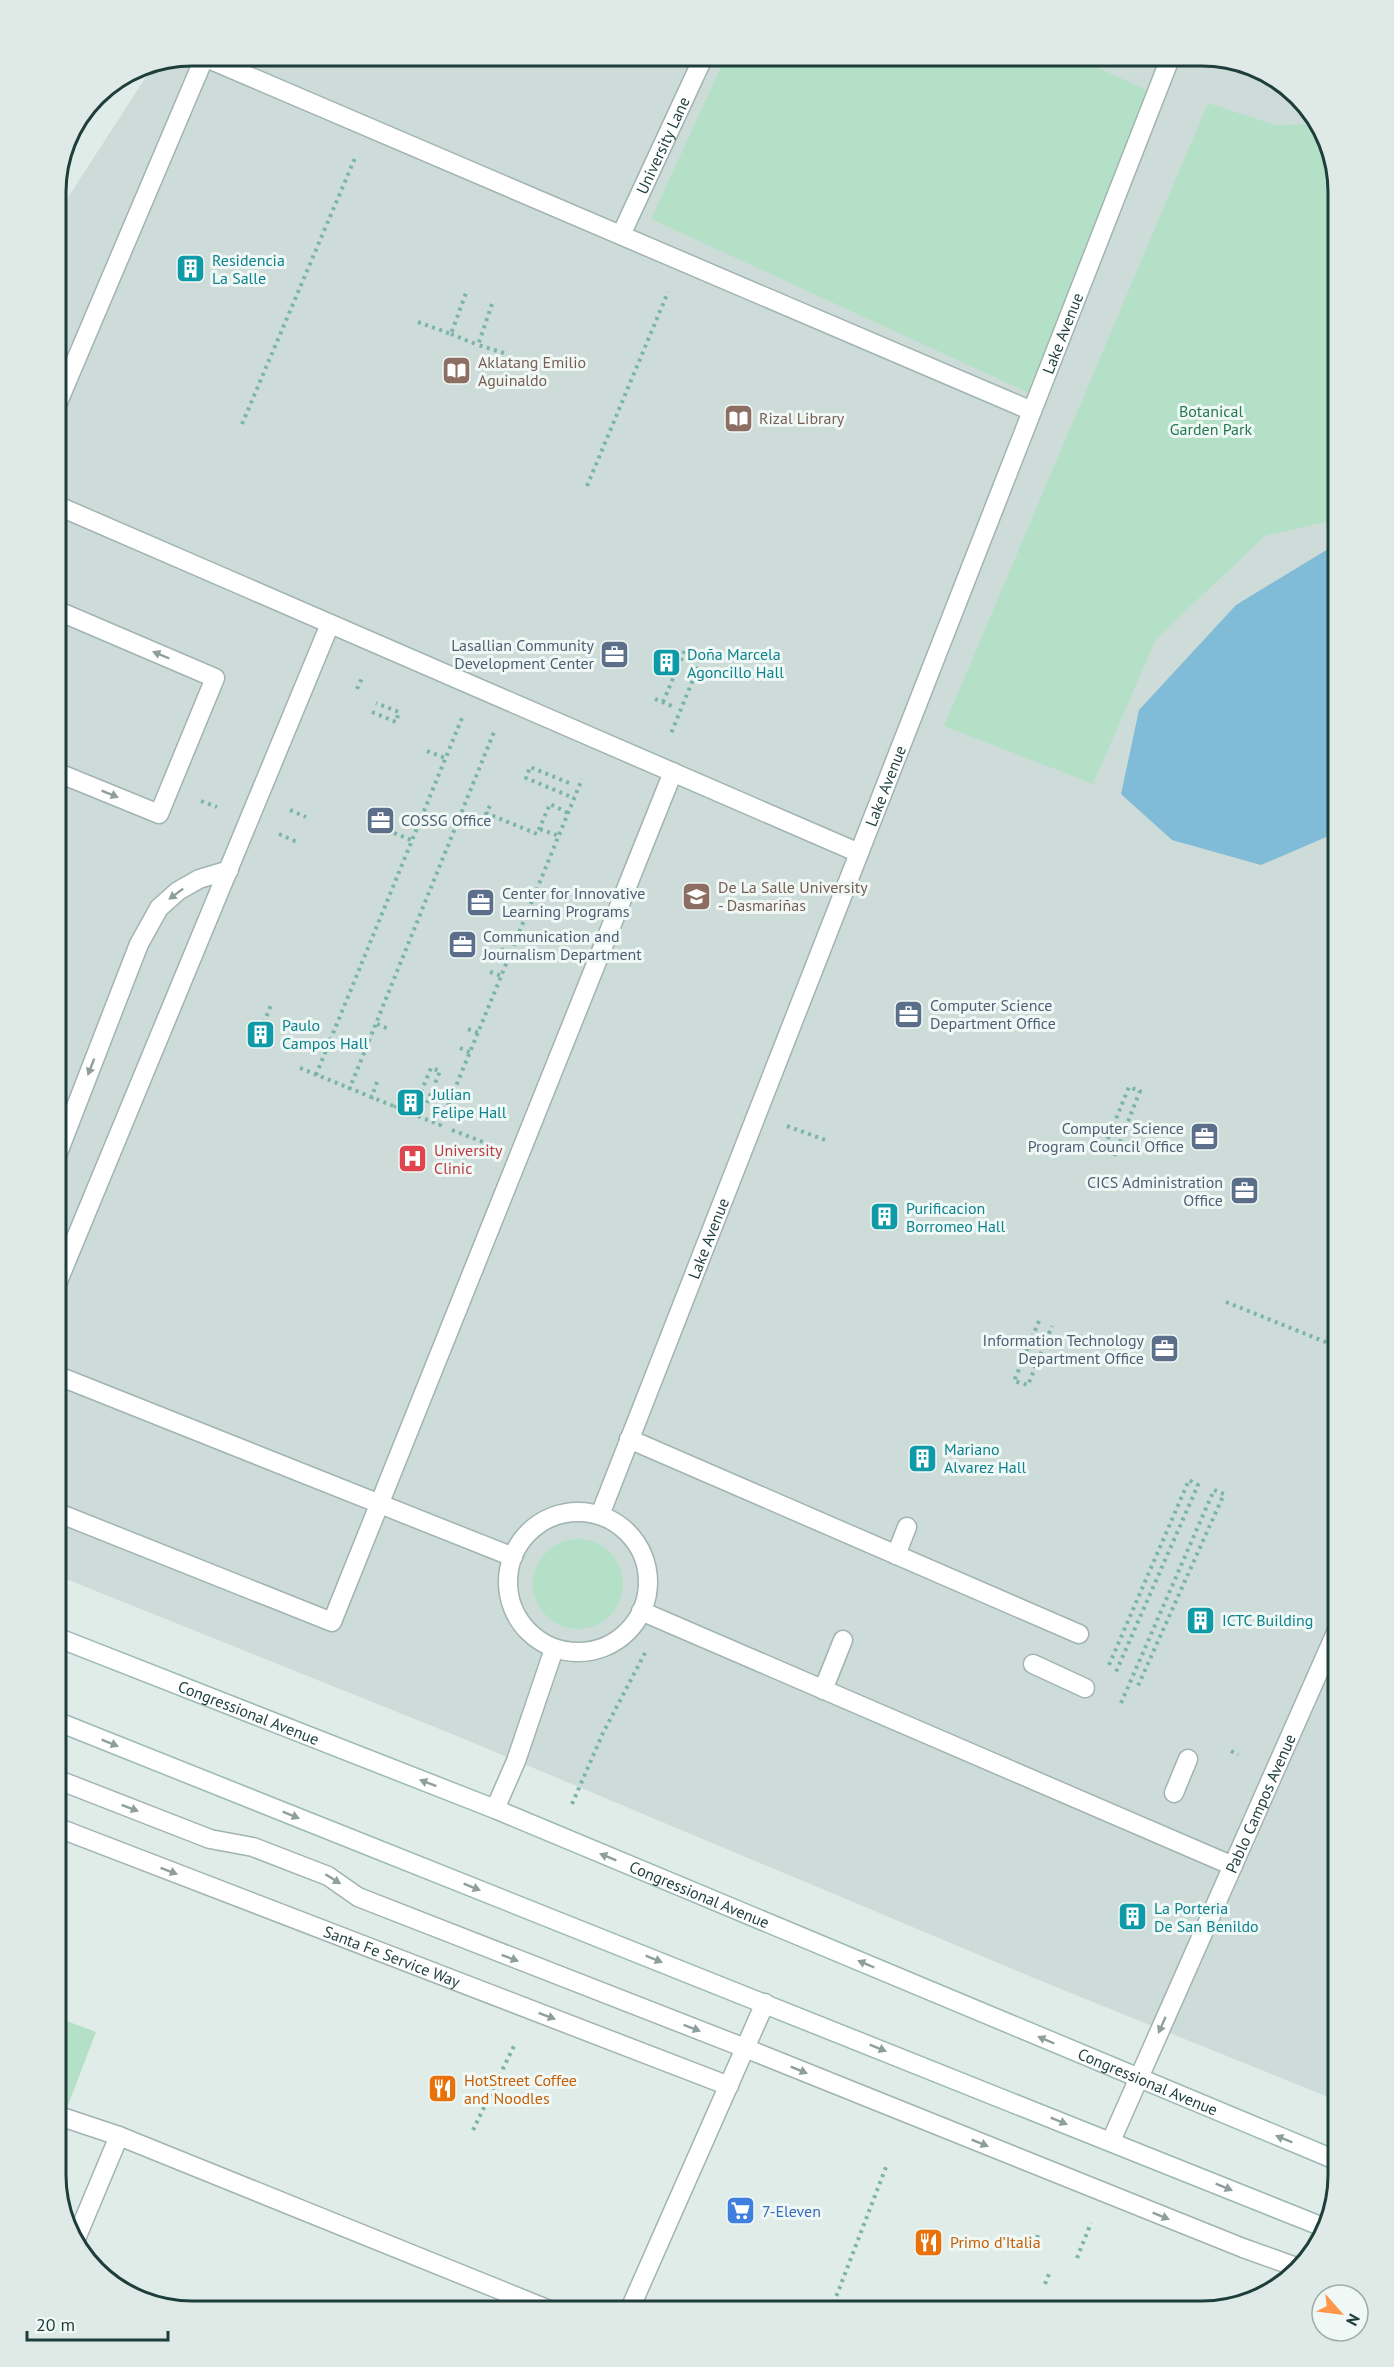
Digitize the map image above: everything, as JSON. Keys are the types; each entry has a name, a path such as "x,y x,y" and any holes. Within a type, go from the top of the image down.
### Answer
{"street":[{"path":"66,383 201,66"},
{"path":"228,66 1032,411"},
{"name":"University Lane","path":"621,236 699,66"},
{"name":"Lake Avenue","path":"600,1515 1167,66"},
{"path":"66,509 859,853"},
{"path":"66,614 215,678 159,814 66,775"},
{"path":"66,1255 330,624"},
{"path":"66,1516 332,1622 673,772"},
{"path":"66,1132 139,944 159,908 178,891 199,879 228,870"},
{"path":"66,1379 380,1506 513,1557"},
{"path":"629,1439 1079,1634"},
{"path":"579,1512 600,1515 620,1526 636,1543 646,1565 648,1588 641,1611 631,1629 615,1642 595,1650 574,1652 554,1649 535,1637 520,1622 510,1601 508,1579 513,1557 523,1539 539,1524 558,1515 579,1512"},
{"path":"896,1555 908,1527"},
{"path":"641,1611 1233,1866"},
{"path":"823,1690 843,1640"},
{"name":"Congressional Avenue","path":"66,1641 495,1809 1328,2157"},
{"path":"495,1809 516,1761 554,1649"},
{"name":"Pablo Campos Avenue","path":"1111,2141 1328,1651"},
{"path":"1034,1664 1085,1688"},
{"path":"66,1725 1317,2225"},
{"path":"1174,1793 1188,1759"},
{"path":"66,1783 210,1839 253,1847 328,1876 358,1897 745,2048 1232,2244 1290,2265"},
{"name":"Santa Fe Service Way","path":"66,1831 729,2086"},
{"path":"633,2301 765,2003"},
{"path":"66,2118 119,2136 527,2301"},
{"path":"79,2231 119,2136"}],"path":[{"path":"242,424 369,127"},
{"path":"587,486 681,261"},
{"path":"451,334 466,293"},
{"path":"478,345 492,304"},
{"path":"418,322 504,353"},
{"path":"663,702 686,648 703,655 673,727"},
{"path":"316,1075 474,687"},
{"path":"655,699 672,706"},
{"path":"350,1090 506,700"},
{"path":"372,712 396,722 399,712 376,703"},
{"path":"427,751 446,758"},
{"path":"564,795 527,781 534,766 569,782 530,766 526,778 574,798"},
{"path":"300,1068 371,1099 440,1125 582,779"},
{"path":"170,787 248,821"},
{"path":"490,806 486,813 537,834 550,804 568,813"},
{"path":"290,810 306,817"},
{"path":"540,829 559,836"},
{"path":"273,831 297,842"},
{"path":"394,833 411,840"},
{"path":"501,949 511,953"},
{"path":"490,972 501,976"},
{"path":"261,1030 271,1005"},
{"path":"377,1024 389,1029"},
{"path":"468,1029 479,1033"},
{"path":"460,1048 471,1053"},
{"path":"418,1099 431,1068 440,1071 427,1103"},
{"path":"371,1099 377,1082"},
{"path":"1102,1154 1129,1087 1140,1091 1114,1157"},
{"path":"395,1108 401,1092"},
{"path":"757,1114 828,1142"},
{"path":"1226,1302 1328,1343"},
{"path":"1039,1321 1014,1382 1028,1385 1052,1326"},
{"path":"1106,1672 1189,1480 1198,1485 1115,1676"},
{"path":"1121,1703 1214,1490 1224,1494 1137,1688"},
{"path":"571,1807 603,1732 662,1621"},
{"path":"1232,1752 1238,1755"},
{"path":"473,2130 515,2044"},
{"path":"834,2301 886,2167"},
{"path":"1033,2250 1035,2247 1033,2238 1029,2237 1026,2240 1025,2246 1029,2248 1035,2245 1039,2232"},
{"path":"1045,2284 1049,2274"}],"shaded area":[{"name":"De La Salle University - Dasmariñas","path":"1210,66 1242,73 1272,87 1297,109 1307,122 1324,160 1328,192 1328,2097 1046,1983 462,1738 66,1579 66,201 147,75 176,67"}],"green space":[{"path":"721,66 1095,66 1164,98 1029,393 651,219"},
{"name":"Botanical Garden Park","path":"1208,103 1275,125 1308,124 1324,160 1328,192 1328,521 1265,536 1156,639 1093,784 944,726"},
{"path":"578,1539 595,1543 610,1552 619,1567 623,1584 619,1601 610,1616 595,1625 578,1629 561,1625 546,1616 537,1601 533,1584 537,1567 546,1552 561,1543"},
{"path":"66,2021 96,2032 66,2108"}],"water":[{"path":"1328,549 1328,836 1261,865 1172,840 1121,794 1139,710 1236,605"}],"place":[{"name":"Residencia La Salle","path":"191,269"},
{"name":"Aklatang Emilio Aguinaldo","path":"457,371"},
{"name":"Rizal Library","path":"738,418"},
{"name":"Lasallian Community Development Center","path":"615,654"},
{"name":"Doña Marcela Agoncillo Hall","path":"666,663"},
{"name":"COSSG Office","path":"380,820"},
{"name":"De La Salle University - Dasmariñas","path":"697,896"},
{"name":"Center for Innovative Learning Programs","path":"481,902"},
{"name":"Communication and Journalism Department","path":"462,945"},
{"name":"Computer Science Department Office","path":"909,1014"},
{"name":"Paulo Campos Hall","path":"261,1034"},
{"name":"Julian Felipe Hall","path":"411,1103"},
{"name":"Computer Science Program Council Office","path":"1205,1137"},
{"name":"University Clinic","path":"413,1159"},
{"name":"CICS Administration Office","path":"1244,1191"},
{"name":"Purificacion Borromeo Hall","path":"885,1217"},
{"name":"Information Technology Department Office","path":"1165,1349"},
{"name":"Mariano Alvarez Hall","path":"923,1458"},
{"name":"ICTC Building","path":"1201,1620"},
{"name":"La Porteria De San Benildo","path":"1133,1917"},
{"name":"HotStreet Coffee and Noodles","path":"443,2089"},
{"name":"7-Eleven","path":"741,2211"},
{"name":"Primo d’Italia","path":"929,2242"}]}
